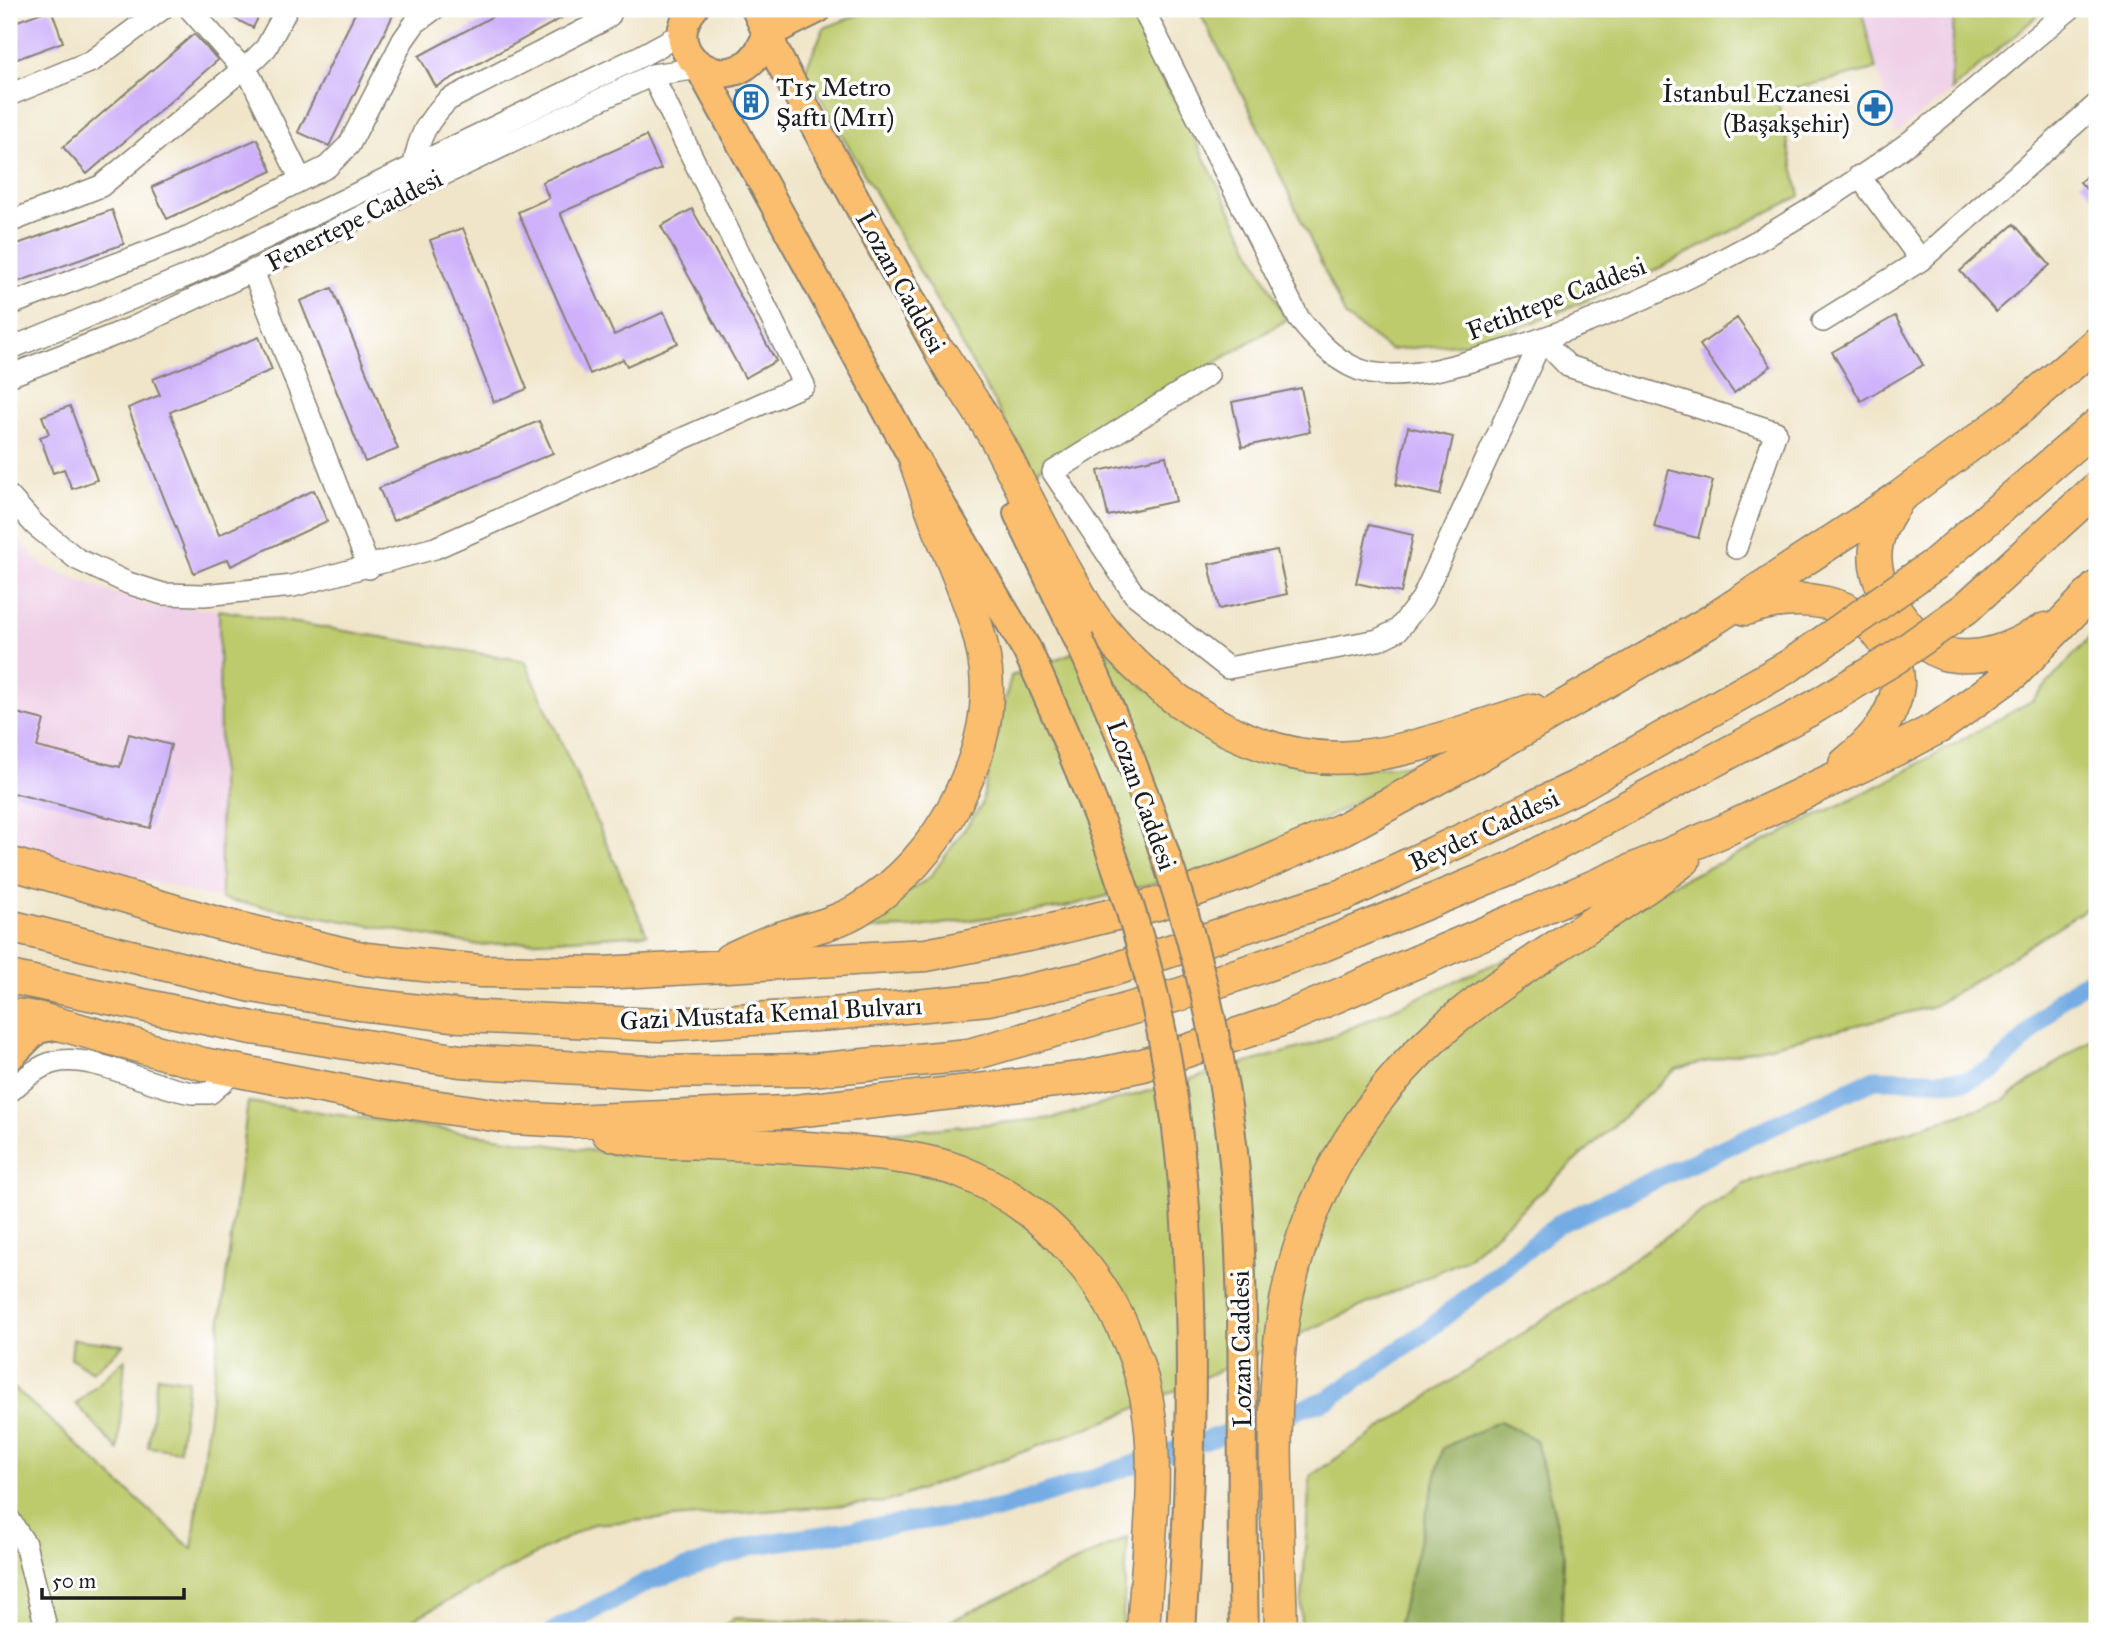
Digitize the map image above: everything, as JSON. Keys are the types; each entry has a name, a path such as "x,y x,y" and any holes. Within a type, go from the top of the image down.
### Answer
{"highway":[{"path":"9,863 217,923 366,959 481,971 602,973 926,955 1043,932 1157,904 1245,872 1343,829 1474,758 1712,621 1901,496 2014,412 2097,343"},
{"path":"942,355 997,441 1094,619 1140,672 1224,729 1268,745 1310,754 1351,757 1410,749 1471,727 1571,700"},
{"name":"Beyder Caddesi","path":"1161,955 1343,895 1564,793 1789,666 1935,564 2097,425"},
{"path":"709,968 774,940 810,930 858,910 916,863 947,821 970,774 984,729 987,704 986,664 972,606 943,540 916,463"},
{"name":"Beyder Caddesi","path":"1181,993 1316,948 1514,867 1811,709 1895,658 1966,608 2097,488"},
{"path":"1901,496 1885,517 1876,538 1878,579 1890,603 1928,646 1945,654 1991,654 2019,644 2073,613"},
{"path":"9,1014 235,1071 377,1098 514,1118 569,1121 787,1112 1081,1078 1143,1065 1278,1021 1721,832 1822,784 1939,727 2014,673 2097,587"},
{"path":"1712,621 1782,598 1817,601 1853,611 1884,640 1897,665 1898,685 1888,718 1863,749 1822,784"},
{"path":"1281,1631 1278,1409 1281,1334 1296,1263 1333,1169 1367,1111 1410,1059 1456,1018 1641,892 1721,832"},
{"name":"Gazi Mustafa Kemal Bulvarı","path":"9,926 252,986 360,1004 461,1016 660,1025 832,1014 989,999 1093,976 1161,955"},
{"name":"Gazi Mustafa Kemal Bulvarı","path":"9,977 253,1028 460,1061 648,1072 812,1070 969,1055 1181,993"},
{"path":"569,1121 616,1136 907,1158 960,1172 1027,1208 1088,1269 1120,1323 1134,1356 1150,1421 1152,1467 1143,1631"}],"main road":[{"path":"700,68 721,74 738,70 753,60 762,22 817,9"},
{"name":"Lozan Caddesi","path":"682,17 689,54 700,68 916,463 1027,650 1075,755 1112,852 1148,975 1171,1086 1184,1195 1190,1420 1181,1631"},
{"name":"Lozan Caddesi","path":"762,22 942,355 1114,714 1145,794 1185,921 1210,1019 1225,1103 1238,1210 1244,1631"},
{"path":"9,1057 37,1029 59,1025"}],"street":[{"path":"9,95 92,61 162,9"},
{"path":"190,9 251,78 301,180"},
{"path":"9,222 101,186 266,48 287,9"},
{"path":"9,305 190,236 327,167 341,156 403,40 415,23 434,9"},
{"path":"414,165 419,139 429,119 448,100 601,21 610,15 611,9"},
{"name":"Fetihtepe Caddesi","path":"1143,9 1299,320 1322,346 1346,363 1370,373 1416,372 1461,364 1542,339 1720,263 1908,143 2070,9"},
{"name":"Fenertepe Caddesi","path":"9,349 189,275 642,56 682,17"},
{"name":"Fenertepe Caddesi","path":"9,376 120,332 253,271 434,179 652,75 700,68"},
{"path":"9,496 35,525 76,559 128,583 163,594 204,596 293,586 369,568 435,548 804,386 652,75"},
{"path":"1823,321 1921,260 2097,104"},
{"path":"1859,176 1921,260"},
{"path":"253,271 369,568"},
{"path":"1208,375 1054,472 1134,594 1228,668 1378,640 1398,630 1422,599 1542,339 1568,366 1776,432 1736,548"},
{"path":"9,1092 33,1072 55,1062 83,1062 193,1093 209,1093 235,1071"},
{"path":"9,1519 25,1544 47,1631"}],"shaded area":[{"path":"1861,9 1954,9 1951,91 1895,134"},
{"path":"9,529 43,566 146,605 219,610 221,899 9,847"}],"green space":[{"path":"873,9 1129,9 1286,320 1034,472 805,70 824,28"},
{"path":"1198,9 1861,9 1876,69 1776,93 1800,196 1638,279 1489,341 1390,350 1346,317 1250,110"},
{"path":"1954,9 2045,9 1951,91"},
{"path":"219,610 525,661 647,934 479,945 221,899"},
{"path":"2097,629 2097,902 1934,1006 1676,1069 1467,1259 1109,1420 887,1502 593,1524 391,1631 9,1631 9,1383 192,1549 248,1102 629,1156 1054,1118 1317,1043 1737,855 1882,784 2033,700"},
{"path":"1101,642 1145,688 1342,771 1424,763 1316,824 1217,867 1065,907 913,928 858,929 930,877 981,806 1011,676"},
{"path":"2097,1035 2097,1631 1561,1631 1564,1552 1536,1440 1500,1421 1443,1448 1397,1631 1300,1631 1310,1476 1744,1184 2002,1101"},
{"path":"73,1339 124,1345 92,1372 71,1358"},
{"path":"125,1359 118,1450 76,1404"},
{"path":"157,1376 188,1380 179,1451 148,1447"},
{"path":"1500,1421 1536,1440 1564,1552 1561,1631 1397,1631 1443,1448"},
{"path":"1128,1537 1122,1631 716,1631 735,1618 938,1627"}],"building":[{"path":"51,9 63,42 9,62 9,24"},
{"path":"216,9 262,9 253,28"},
{"path":"357,9 396,9 329,146 298,132"},
{"path":"506,9 578,9 436,87 419,56"},
{"path":"194,34 218,60 87,174 63,147"},
{"name":"T15 Metro Şaftı (M11)","path":"760,87 764,113 745,116 739,90"},
{"path":"646,136 661,169 560,213 614,335 664,312 678,343 627,366 623,359 590,374 518,212 549,198 542,182"},
{"path":"257,139 272,171 167,219 152,187"},
{"path":"2097,166 2097,201 2080,182"},
{"path":"692,209 776,361 745,378 661,226"},
{"path":"112,210 124,244 9,285 9,247"},
{"path":"2014,224 2050,265 1996,312 1960,271"},
{"path":"463,228 527,389 494,402 430,240"},
{"path":"332,288 398,449 365,462 300,301"},
{"path":"1895,316 1923,365 1861,401 1832,352"},
{"path":"1737,318 1771,366 1734,393 1700,345"},
{"path":"259,337 272,370 170,412 219,535 314,490 327,521 231,566 228,559 194,573 128,408 160,395 153,379"},
{"path":"1301,388 1310,432 1242,447 1232,402"},
{"path":"70,406 97,480 72,489 64,469 53,473 40,437 49,434 42,416"},
{"path":"539,421 553,453 393,521 379,488"},
{"path":"1408,427 1453,437 1440,495 1396,485"},
{"path":"1166,456 1176,501 1108,516 1098,471"},
{"path":"1669,470 1713,481 1698,538 1654,527"},
{"path":"1369,525 1413,535 1401,593 1356,583"},
{"path":"1277,550 1287,594 1219,609 1209,564"},
{"path":"9,711 44,720 37,747 120,767 129,734 171,745 150,828 9,792"}],"waterway":[{"path":"554,1631 649,1581 755,1545 1001,1509 1329,1399 1428,1330 1558,1224 1875,1079 1966,1081 1994,1068 2020,1044 2060,999 2097,974"}],"place":[{"name":"T15 Metro Şaftı (M11)","path":"751,102"},
{"name":"İstanbul Eczanesi (Başakşehir)","path":"1875,108"}]}
